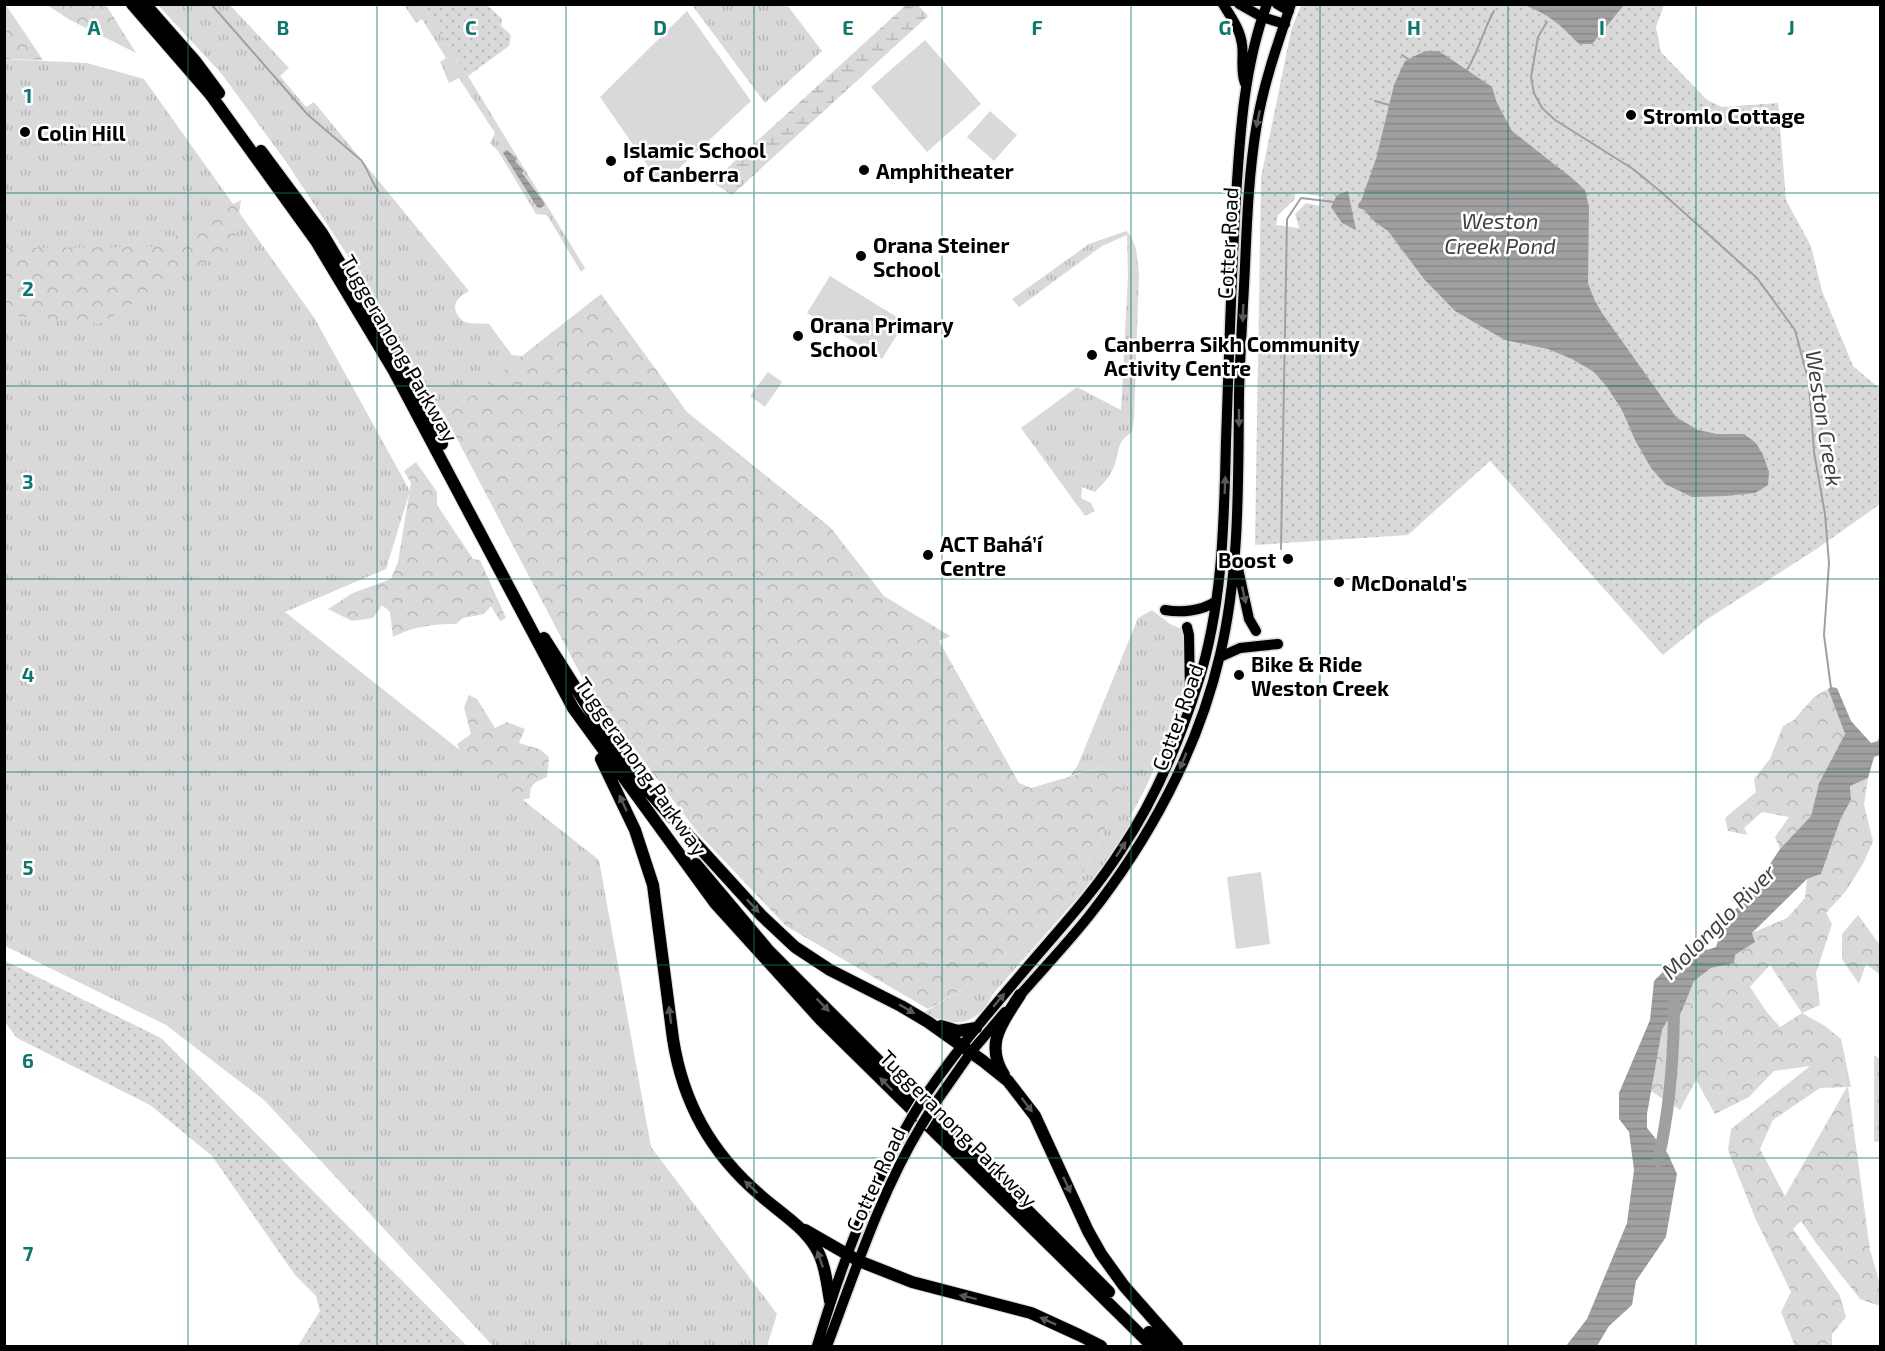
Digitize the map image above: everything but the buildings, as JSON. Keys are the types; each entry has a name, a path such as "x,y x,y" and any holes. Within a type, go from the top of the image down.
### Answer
{"highway":[{"name":"Tuggeranong Parkway","path":"132,4 210,94 316,241 394,371 573,708 715,903 821,1020 1152,1347"},
{"name":"Tuggeranong Parkway","path":"145,4 196,62 322,233 400,364 541,634 623,763 696,864 769,951 1163,1347"},
{"path":"573,708 611,776 645,858 656,906 676,1061 684,1088 694,1111 721,1155 758,1193 795,1225 817,1250 830,1301"},
{"path":"623,763 737,890 795,947 830,970 928,1022 1008,1081"},
{"path":"1020,995 1000,1025 995,1043 995,1056 999,1068 1035,1116 1088,1231 1101,1254 1124,1286 1177,1347"},
{"path":"928,1022 958,1031 976,1028"},
{"path":"795,1225 860,1261 912,1282 1031,1313 1101,1347"}],"main road":[{"path":"1223,4 1242,43 1242,77 1246,86"},
{"path":"1239,4 1263,17 1285,24"},
{"name":"Cotter Road","path":"827,1347 898,1167 976,1028 1086,897 1122,848 1156,788 1172,754 1190,705 1208,647 1223,544 1236,174 1246,86 1267,4"},
{"path":"1277,4 1290,8"},
{"name":"Cotter Road","path":"817,1347 847,1254 879,1176 925,1096 966,1049 1020,995 1091,914 1147,831 1174,781 1204,706 1220,657 1236,558 1239,392 1250,176 1258,120 1272,62 1290,8"},
{"path":"1236,558 1249,620 1256,631"},
{"path":"1165,610 1186,611 1206,607 1215,602"},
{"path":"1186,627 1189,635 1190,705"},
{"path":"1220,657 1240,648 1278,644"}],"green space":[{"path":"4,5 6,5 43,60 5,59"},
{"path":"47,5 106,5 136,53 70,20"},
{"path":"158,5 230,5 289,68 280,76 306,107 314,102 469,291 456,303 455,310 459,317 467,323 489,324 512,355 522,356 445,416 421,382 361,276 287,163 221,73"},
{"path":"404,5 422,5 585,268 581,272 547,215 536,214 498,151 490,143 495,133 459,78 449,83 440,62 446,58 422,19 416,23"},
{"path":"422,5 489,5 502,19 501,26 511,35 509,46 468,76"},
{"path":"692,5 787,5 822,51 765,103"},
{"path":"906,5 918,5 928,16 732,195 712,182"},
{"path":"1301,5 1664,5 1656,27 1661,52 1707,100 1722,107 1778,103 1786,200 1811,246 1822,291 1853,366 1880,389 1880,504 1818,548 1706,620 1663,655 1490,461 1408,535 1255,545 1261,178 1291,31","holes":["1295,194 1323,197 1319,206 1306,203 1295,214 1299,228 1276,225 1278,215 1295,199"]},
{"path":"687,11 751,101 661,185 600,97"},
{"path":"925,40 981,104 927,152 871,87"},
{"path":"4,59 87,63 144,79 315,319 410,491 386,569 285,612 599,860 651,1147 777,1314 767,1346 493,1346 264,1100 166,1025 5,946"},
{"path":"990,111 1017,135 994,161 967,137"},
{"path":"241,200 235,244 99,324 5,315 5,248 154,247"},
{"path":"1126,231 1131,236 1136,249 1139,274 1134,419 1132,432 1120,444 1115,463 1107,478 1095,492 1082,487 1081,498 1091,503 1095,511 1085,516 1021,428 1077,387 1121,410 1128,276 1127,235 1102,246 1019,307 1012,299 1089,244"},
{"path":"830,276 905,322 882,359 807,313"},
{"path":"601,294 687,412 831,528 884,596 950,636 939,641 1019,783 1031,788 1109,765 1124,784 1102,836 1069,900 962,990 928,1009 786,926 698,833 585,683 445,416"},
{"path":"768,372 782,382 765,407 750,396"},
{"path":"416,462 437,492 437,505 473,559 480,560 506,618 500,621 491,606 484,614 463,618 456,624 424,626 393,637 390,612 382,605 373,618 352,621 328,609 353,593 391,579 398,562 411,483 404,471"},
{"path":"1152,610 1170,624 1184,630 1186,687 1179,713 1129,819 1131,822 1104,864 1078,897 979,1013 964,1021 955,1022 934,1018 923,1013 962,990 1069,900 1102,836 1123,784 1109,765 1070,776 1077,767 1138,618"},
{"path":"1828,689 1845,734 1819,783 1811,816 1780,849 1775,837 1789,817 1762,812 1744,828 1748,835 1728,831 1725,818 1756,792 1754,779 1770,759 1783,726 1794,720 1814,697"},
{"path":"469,695 477,699 495,728 507,722 525,729 519,743 539,749 549,757 547,777 534,784 530,798 518,801 483,777 473,761 463,759 457,744 471,734 464,707"},
{"path":"1868,778 1864,805 1873,841 1864,862 1846,891 1826,913 1832,924 1816,973 1820,1005 1802,1013 1825,1026 1841,1039 1851,1087 1848,1087 1870,1250 1880,1284 1880,1306 1860,1299 1801,1221 1793,1229 1840,1296 1846,1317 1832,1334 1832,1346 1795,1346 1781,1312 1791,1292 1756,1220 1728,1150 1731,1129 1810,1066 1774,1071 1749,1097 1715,1114 1696,1080 1680,1110 1651,1091 1662,1030 1667,1021 1681,1013 1694,981 1711,968 1733,963 1735,955 1754,942 1752,933 1787,918 1805,898 1807,879 1821,874 1841,818 1851,800 1850,786","holes":["1770,965 1802,1013 1780,1027 1750,987","1847,1087 1785,1196 1760,1149 1773,1120 1820,1088"]},
{"path":"1261,872 1270,944 1236,949 1227,877"},
{"path":"1858,915 1880,945 1880,981 1879,974 1866,964 1859,984 1842,959 1842,934"},
{"path":"5,961 161,1038 467,1346 343,1346 341,1344 339,1346 298,1346 320,1311 316,1296 295,1275 212,1156 150,1105 17,1038 5,1022"},
{"path":"1874,1055 1880,1059 1880,1141 1874,1142"}],"water":[{"path":"1524,5 1624,5 1592,44 1579,44 1554,21"},
{"name":"Weston Creek Pond","path":"1425,51 1439,51 1492,87 1497,103 1512,131 1585,190 1589,207 1588,283 1602,313 1676,417 1698,430 1717,434 1744,434 1756,443 1769,472 1768,485 1755,493 1692,497 1665,484 1651,468 1622,410 1594,372 1548,349 1505,340 1455,311 1424,279 1388,231 1359,208 1358,204 1376,159 1394,85 1405,61"},
{"path":"507,150 517,159 515,161 524,171 522,173 545,204 541,208 537,207 503,153"},
{"path":"1348,191 1356,230 1342,223 1331,207 1337,195"},
{"name":"Molonglo River","path":"1837,688 1851,721 1871,743 1878,741 1880,734 1880,755 1874,757 1868,778 1850,786 1851,800 1841,818 1821,874 1807,879 1752,933 1755,942 1735,955 1734,963 1711,968 1694,981 1681,1013 1667,1021 1662,1030 1647,1114 1647,1128 1668,1154 1677,1174 1666,1237 1636,1281 1632,1305 1609,1326 1597,1346 1566,1346 1587,1319 1627,1223 1634,1170 1629,1132 1619,1119 1619,1093 1650,1020 1654,981 1688,946 1696,942 1707,950 1716,947 1727,915 1744,903 1780,849 1811,816 1819,783 1845,734 1828,689"}],"waterway":[{"path":"211,4 308,115 361,160 378,191"},
{"path":"1467,70 1494,11"},
{"name":"Weston Creek","path":"1547,22 1538,37 1531,77 1534,93 1542,108 1555,120 1633,169 1660,191 1757,278 1795,330 1809,383 1814,452 1825,514 1829,563 1824,635 1831,688"},
{"path":"1402,55 1408,59"},
{"path":"1375,101 1389,105"},
{"path":"1281,549 1287,219 1301,198 1334,202"},
{"path":"1658,1161 1666,1122 1674,1002"}],"place":[{"name":"Stromlo Cottage","path":"1631,115"},
{"name":"Colin Hill","path":"25,132"},
{"name":"Islamic School of Canberra","path":"611,161"},
{"name":"Amphitheater","path":"864,170"},
{"name":"Orana Steiner School","path":"861,256"},
{"name":"Orana Primary School","path":"798,336"},
{"name":"Canberra Sikh Community Activity Centre","path":"1092,355"},
{"name":"ACT Bahá’í Centre","path":"928,555"},
{"name":"Boost","path":"1288,559"},
{"name":"McDonald's","path":"1339,582"},
{"name":"Bike & Ride Weston Creek","path":"1239,675"}]}
